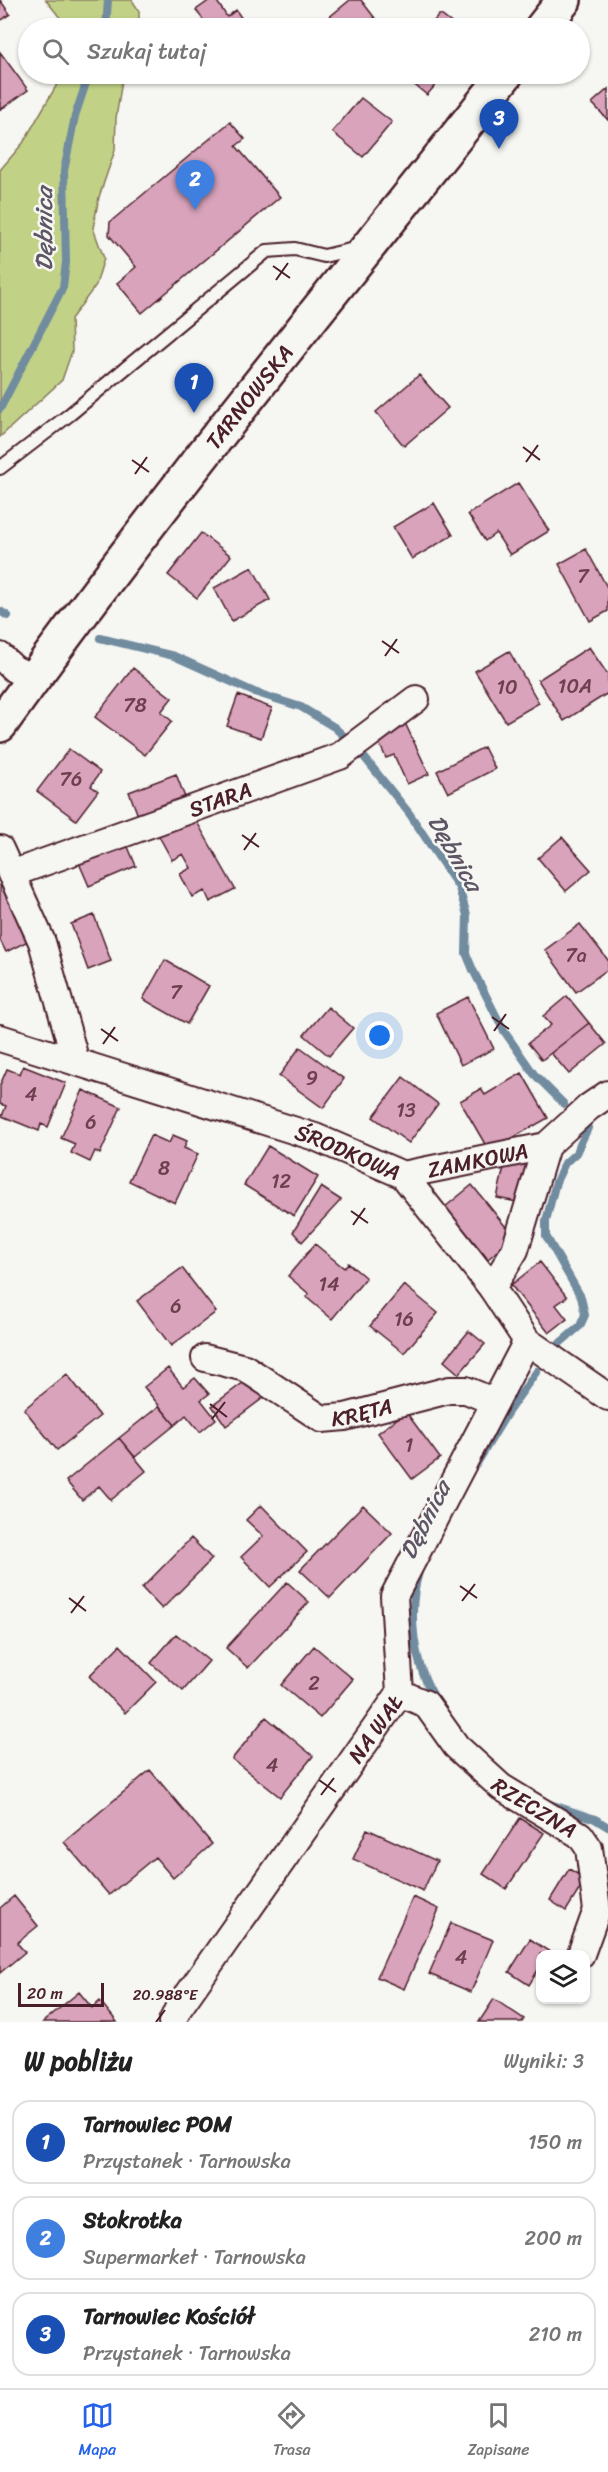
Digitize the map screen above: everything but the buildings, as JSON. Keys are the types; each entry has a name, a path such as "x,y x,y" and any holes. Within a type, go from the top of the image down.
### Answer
{"main road":[{"path":"550,18 564,0"},
{"name":"TARNOWSKA","path":"0,725 167,500 498,84"}],"street":[{"path":"0,656 14,669 33,678"},
{"name":"STARA","path":"11,874 340,756 416,699"},
{"path":"0,849 42,942 76,1062"},
{"name":"ŚRODKOWA","path":"0,1038 315,1137 403,1175 492,1288 526,1341 608,1397"},
{"name":"ZAMKOWA","path":"403,1175 546,1146 589,1107 608,1094"},
{"path":"492,1288 515,1250 546,1146"},
{"name":"NA WAŁ","path":"172,2022 178,2009 400,1693 394,1596 526,1341"},
{"name":"KRĘTA","path":"205,1358 245,1368 322,1419 345,1417 449,1390 466,1390 495,1402"},
{"name":"RZECZNA","path":"400,1693 426,1704 456,1746 501,1787 580,1835 589,1848 597,1910 582,1950"}],"lane":[{"path":"0,468 69,415 267,251 295,249 324,256 371,245"}],"green space":[{"path":"46,0 132,0 139,11 139,18 60,18"},
{"path":"57,84 121,84 116,118 115,150 99,197 93,228 104,258 96,285 71,319 72,351 62,380 0,437 0,170 23,143"}],"waterway":[{"name":"Dębnica","path":"107,18 108,0"},
{"name":"Dębnica","path":"0,409 63,287 66,262 64,171 75,116 86,84"},
{"name":"Dębnica","path":"0,611 8,616"},
{"name":"Dębnica","path":"100,638 174,656 254,692 301,707 334,727 346,738"},
{"name":"Dębnica","path":"360,752 409,813 459,888 467,915 466,953 473,970 504,1031 534,1074 564,1104"},
{"name":"Dębnica","path":"560,1343 580,1326 585,1315 581,1297 546,1236 546,1221 556,1182 565,1163 576,1153 588,1128"},
{"name":"Dębnica","path":"476,1465 508,1412 537,1371"},
{"name":"Dębnica","path":"419,1572 413,1604 414,1638 422,1671 437,1701"},
{"name":"Dębnica","path":"544,1802 595,1819 608,1827"}],"place":[{"name":"Tarnowiec Kościół","path":"499,149"},
{"name":"Stokrotka","path":"195,210"},
{"name":"Tarnowiec POM","path":"194,413"}]}
